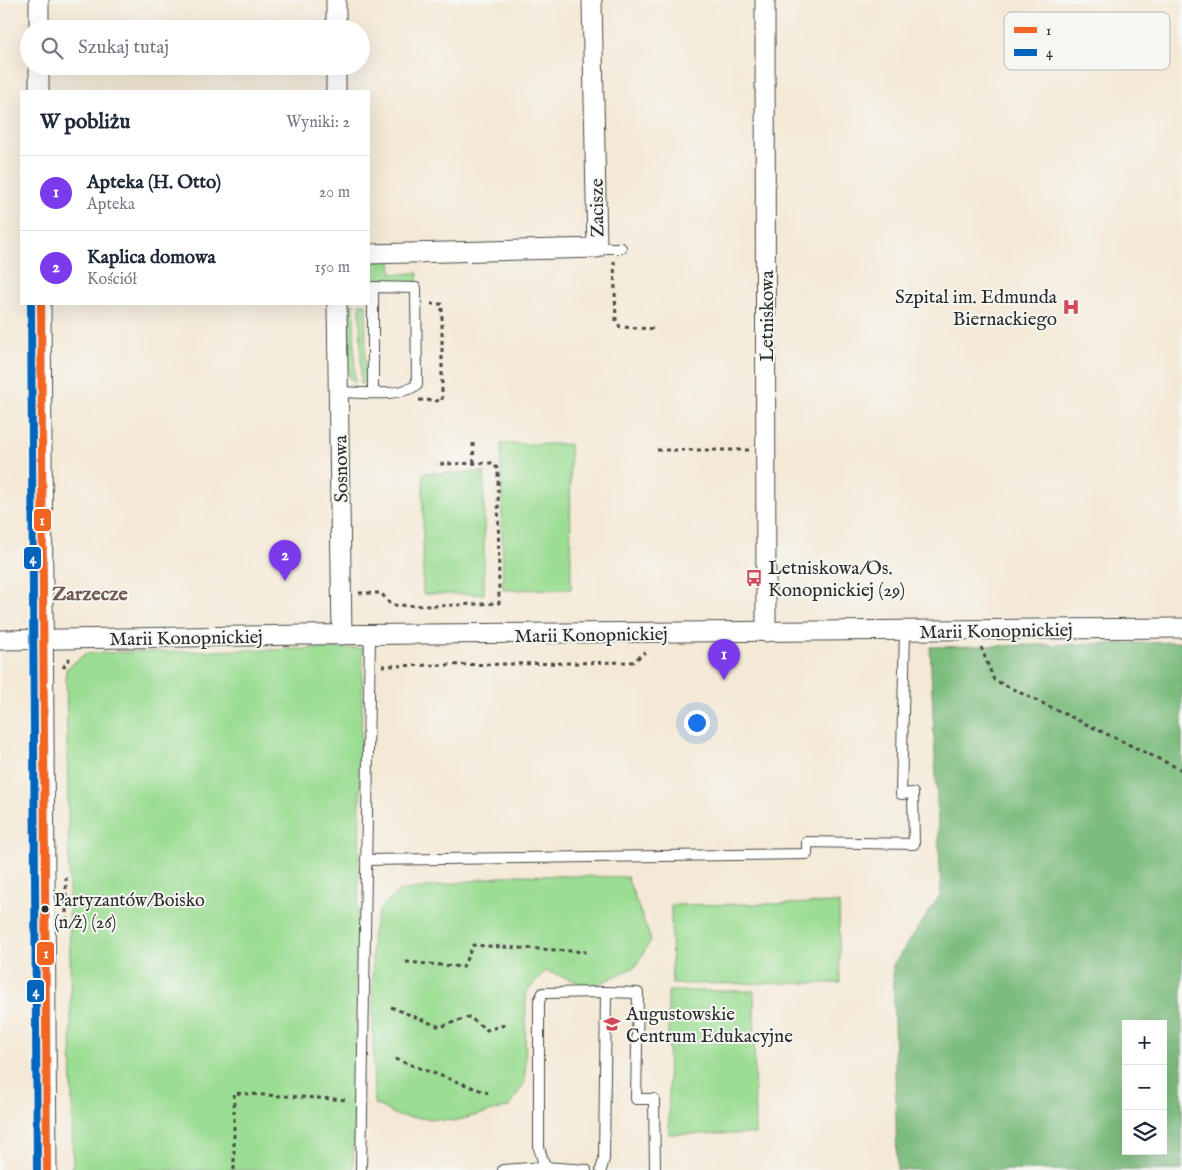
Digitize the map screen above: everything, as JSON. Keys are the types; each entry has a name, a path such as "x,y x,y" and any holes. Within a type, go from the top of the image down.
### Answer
{"street":[{"path":"33,20 38,0"},
{"path":"336,0 336,20"},
{"name":"Zacisze","path":"370,254 610,248 592,0"},
{"name":"Letniskowa","path":"765,0 766,632"},
{"path":"35,75 39,90"},
{"path":"336,75 336,90"},
{"path":"41,305 47,1170"},
{"name":"Sosnowa","path":"337,305 342,635"},
{"name":"Marii Konopnickiej","path":"0,640 342,635 1182,628"}],"lane":[{"path":"339,392 373,393 406,392 416,385 416,288 373,287 373,393"},
{"path":"366,860 807,854 807,842 914,844 913,793 901,794 905,631"},
{"path":"361,1170 370,636"},
{"path":"545,1167 539,1148 539,1001 543,993 606,992 638,993 636,1099 654,1099 655,1170"},
{"path":"601,1170 604,1159 606,992"},
{"path":"503,1170 545,1167 586,1170"}],"path":[{"path":"610,248 616,320 620,327 656,329"},
{"path":"406,392 422,401 442,401 442,304 437,304"},
{"path":"473,443 474,463"},
{"path":"657,450 767,450"},
{"path":"358,593 381,594 391,604 434,606 499,603 498,469 492,463 436,464"},
{"path":"358,584 358,600"},
{"path":"974,631 994,680 1182,770"},
{"path":"369,666 633,662 644,652 653,652"},
{"path":"406,962 463,967 474,945 586,952"},
{"path":"391,1006 440,1027 470,1017 487,1030 508,1024"},
{"path":"395,1059 488,1093"},
{"path":"234,1170 234,1093 362,1100"}],"green space":[{"path":"391,258 392,274 418,273 417,282 370,282 370,263"},
{"path":"349,305 354,305 355,383 349,378"},
{"path":"360,305 366,305 365,382 361,384"},
{"path":"501,444 570,444 571,589 503,590"},
{"path":"484,472 484,594 423,594 423,473"},
{"path":"1182,642 1182,1170 897,1170 893,965 941,894 930,647"},
{"path":"363,648 353,1170 73,1170 66,669 86,653"},
{"path":"513,875 627,877 651,940 635,967 592,987 546,971 526,992 525,1082 509,1107 454,1121 398,1116 374,1103 372,936 379,910 399,891"},
{"path":"839,903 840,983 672,984 671,905"},
{"path":"668,991 754,991 755,1134 669,1134"}],"transit line":[{"name":"4","path":"31,305 37,1170"},
{"name":"1","path":"41,305 47,1170"}],"place":[{"name":"Szpital im. Edmunda Biernackiego","path":"1071,307"},
{"name":"Letniskowa/Os. Konopnickiej (29)","path":"754,578"},
{"name":"Kaplica domowa","path":"285,581"},
{"name":"Apteka (H. Otto)","path":"724,680"},
{"name":"Partyzantów/Boisko (n/ż) (26)","path":"45,909"},
{"name":"Augustowskie Centrum Edukacyjne","path":"612,1024"}],"district":[{"name":"Zarzecze","path":"90,593"}]}
